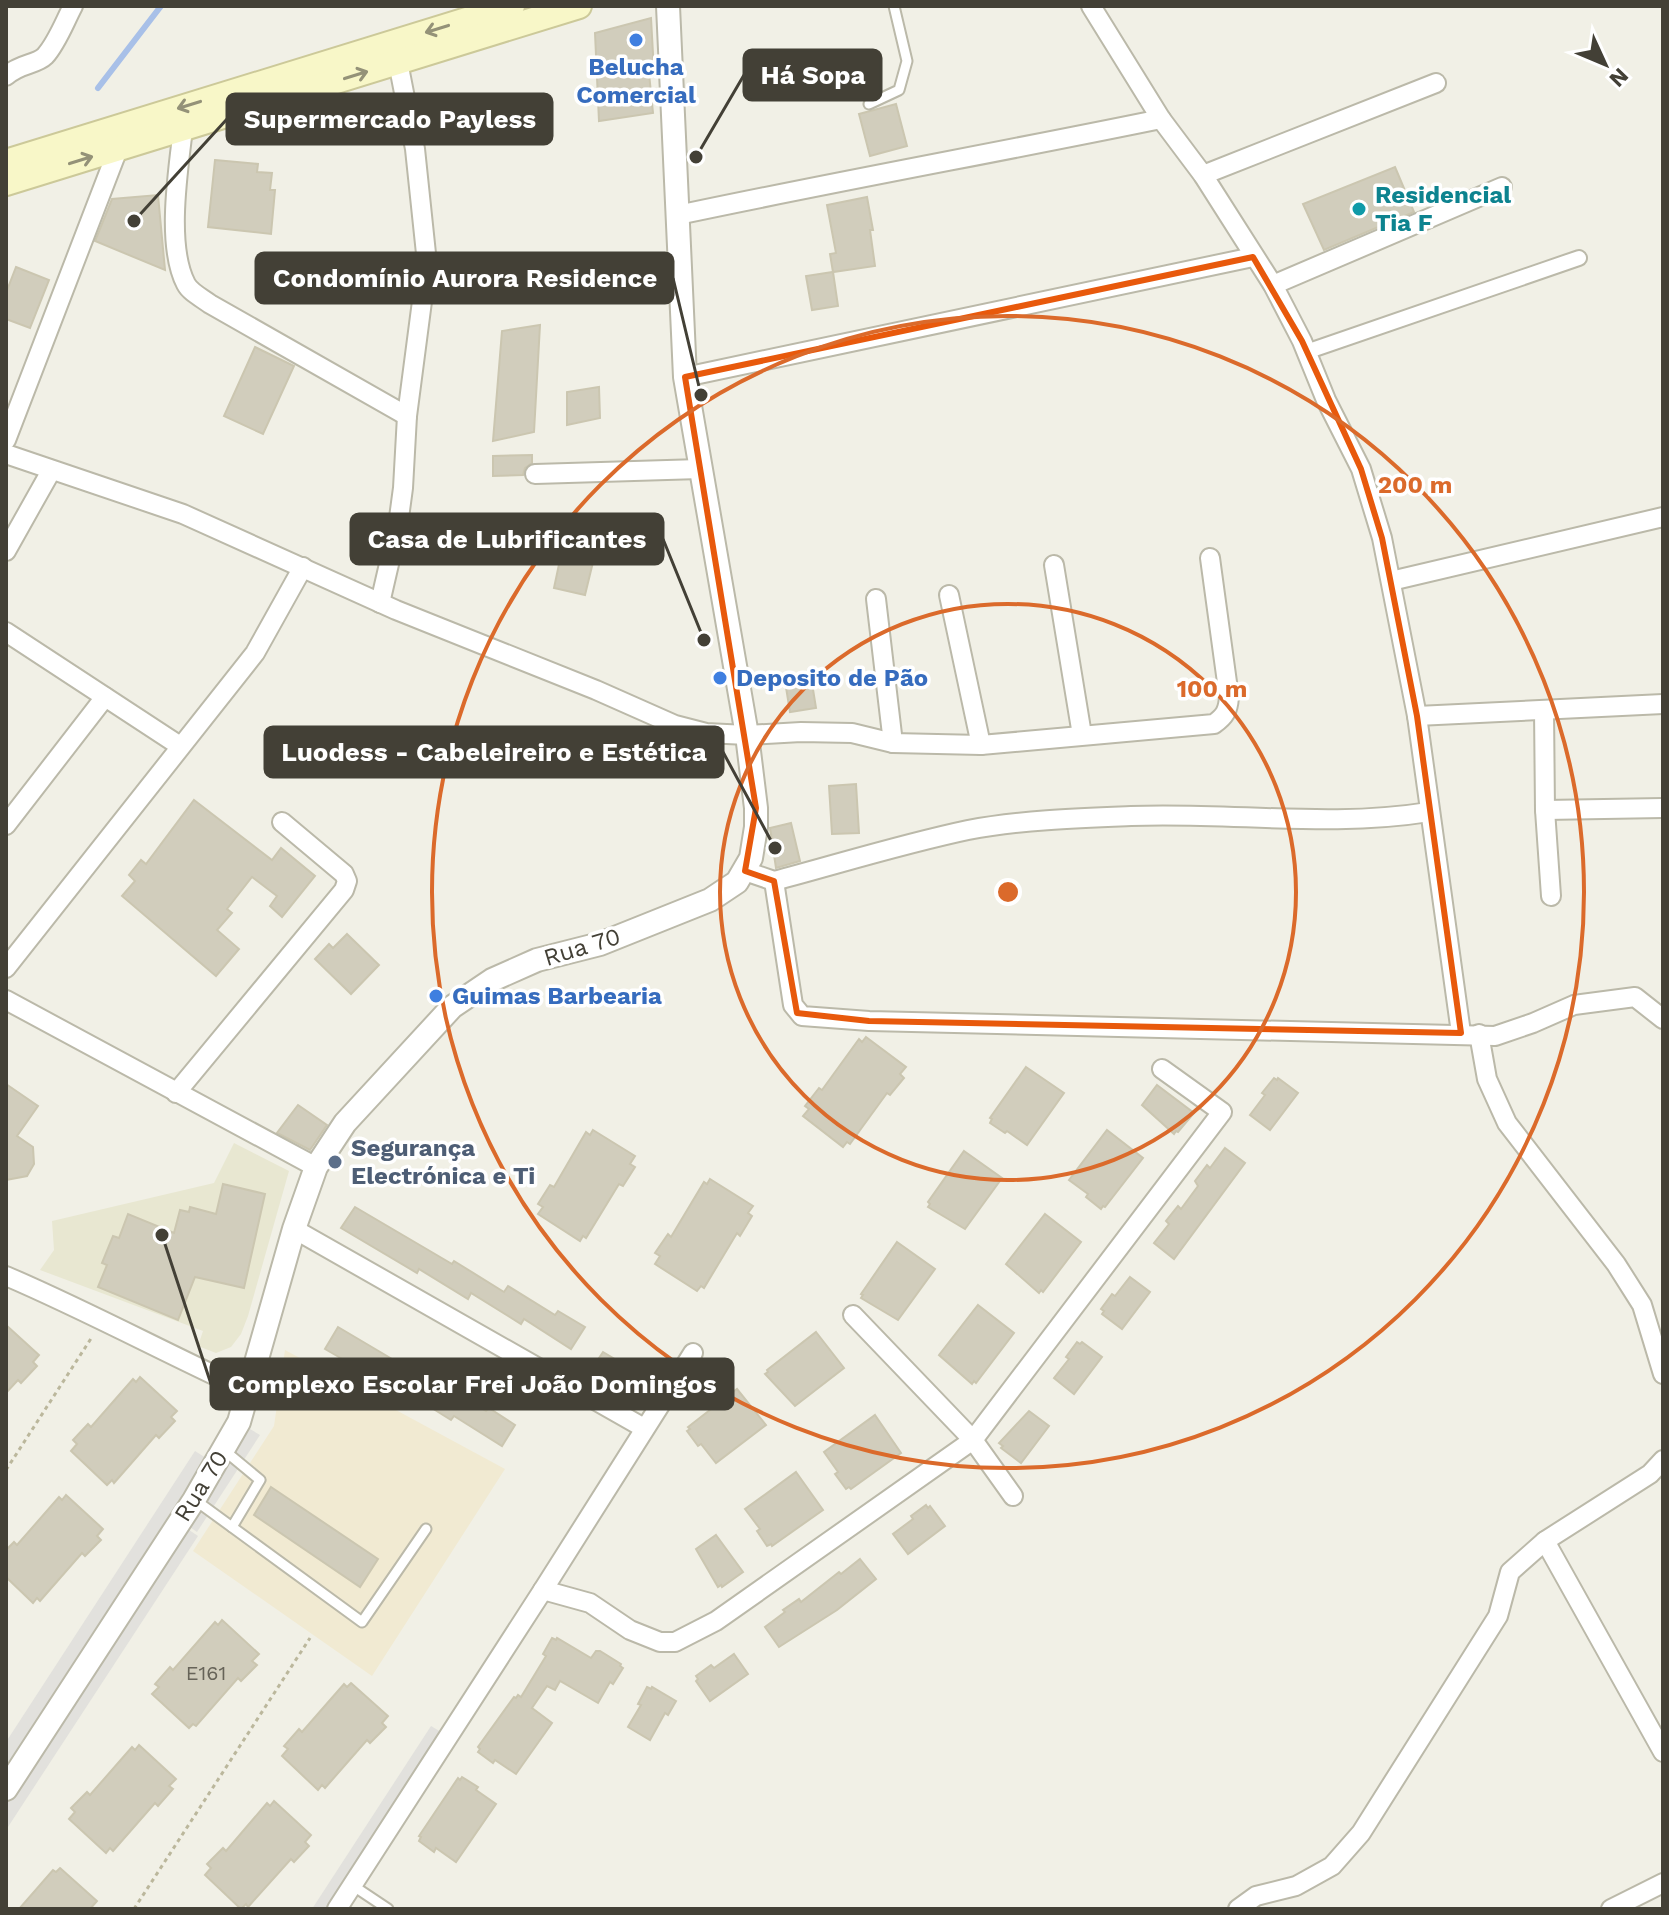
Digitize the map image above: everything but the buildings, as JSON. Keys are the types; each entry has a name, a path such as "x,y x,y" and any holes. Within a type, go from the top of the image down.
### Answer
{"main road":[{"path":"6,162 512,6"},
{"path":"6,183 579,6"}],"street":[{"path":"9,66 36,61 45,56 73,6"},
{"path":"668,6 685,377 747,735 756,827 751,858 745,871 774,881 884,850 992,827 1196,814 1330,821 1383,820 1429,812"},
{"path":"1100,9 1161,119 1203,175 1273,285 1361,469 1382,538 1391,581 1417,716 1429,812 1470,1034 1507,1123 1598,1241 1642,1305 1663,1374"},
{"path":"380,603 400,512 407,416 427,263 415,149 398,62"},
{"path":"1203,175 1436,83"},
{"path":"678,215 840,180 1001,152 1161,119"},
{"path":"183,129 175,197 178,263 187,287 210,304 407,416"},
{"path":"6,440 118,149"},
{"path":"1273,285 1502,187"},
{"path":"685,377 1253,257"},
{"path":"1306,352 1579,258"},
{"path":"6,454 183,514 380,603 675,725 706,733 852,733 893,743 981,745 1214,724 1228,710 1229,697 1210,558"},
{"path":"535,474 700,469"},
{"path":"6,551 51,471"},
{"path":"1391,581 1663,517"},
{"path":"1054,565 1082,735"},
{"path":"6,968 255,653 303,567"},
{"path":"949,595 981,745"},
{"path":"876,599 893,743"},
{"path":"6,632 180,746"},
{"path":"6,825 105,697"},
{"path":"1417,716 1663,704"},
{"path":"1544,710 1545,810 1551,896"},
{"path":"1545,810 1663,808"},
{"path":"176,1093 344,890 347,881 344,874 282,822"},
{"name":"Rua 70","path":"6,1789 194,1500 239,1422 294,1229 316,1167 345,1123 452,1007 492,980 537,960 600,944 710,900 727,890 745,871"},
{"path":"774,881 793,1005 802,1016 869,1021 1495,1036 1574,1005 1635,997 1663,1019"},
{"path":"6,1000 316,1167"},
{"path":"543,1590 590,1603 645,1638 675,1642 716,1621 973,1440 1222,1112 1162,1069"},
{"path":"294,1229 644,1428"},
{"path":"6,1276 42,1283 103,1320 248,1391"},
{"path":"853,1315 973,1440 1013,1496"},
{"path":"337,1909 693,1353"},
{"path":"1238,1909 1256,1896 1296,1886 1332,1866 1361,1833 1498,1616 1510,1572 1545,1541 1650,1474 1663,1460"},
{"path":"1545,1541 1663,1752"},
{"path":"1611,1909 1663,1883"}],"lane":[{"path":"869,104 899,90 907,61 894,6"},
{"path":"224,1450 260,1480 232,1527"},
{"path":"194,1500 362,1622 426,1529"},
{"path":"352,1885 388,1909"}],"path":[{"path":"6,1470 103,1320"},
{"path":"134,1909 310,1638"}],"highlighted area":[{"path":"1253,257 1302,341 1361,469 1382,538 1417,716 1461,1033 869,1021 797,1013 774,881 745,871 756,808 685,377"}],"shaded area":[{"path":"234,1143 289,1171 248,1316 241,1334 231,1347 216,1353 198,1346 203,1331 40,1270 54,1250 52,1221 214,1183"},
{"path":"285,1350 505,1469 372,1676 193,1551 274,1426"},
{"path":"250,1429 260,1435 197,1532 187,1525"},
{"path":"195,1451 206,1458 6,1766 6,1742"},
{"path":"186,1528 198,1536 6,1830 6,1804"},
{"path":"431,1726 441,1732 326,1909 312,1909"}],"waterway":[{"path":"98,88 161,6"}],"place":[{"name":"Belucha Comercial","path":"636,40"},
{"name":"Há Sopa","path":"696,157"},
{"name":"Residencial Tia F","path":"1359,209"},
{"name":"Supermercado Payless","path":"134,221"},
{"name":"Condomínio Aurora Residence","path":"701,395"},
{"name":"Casa de Lubrificantes","path":"704,640"},
{"name":"Deposito de Pão","path":"720,678"},
{"name":"Luodess - Cabeleireiro e Estética","path":"775,848"},
{"name":"Guimas Barbearia","path":"436,996"},
{"name":"Segurança Electrónica e Ti","path":"335,1162"},
{"name":"Complexo Escolar Frei João Domingos","path":"162,1235"}]}
